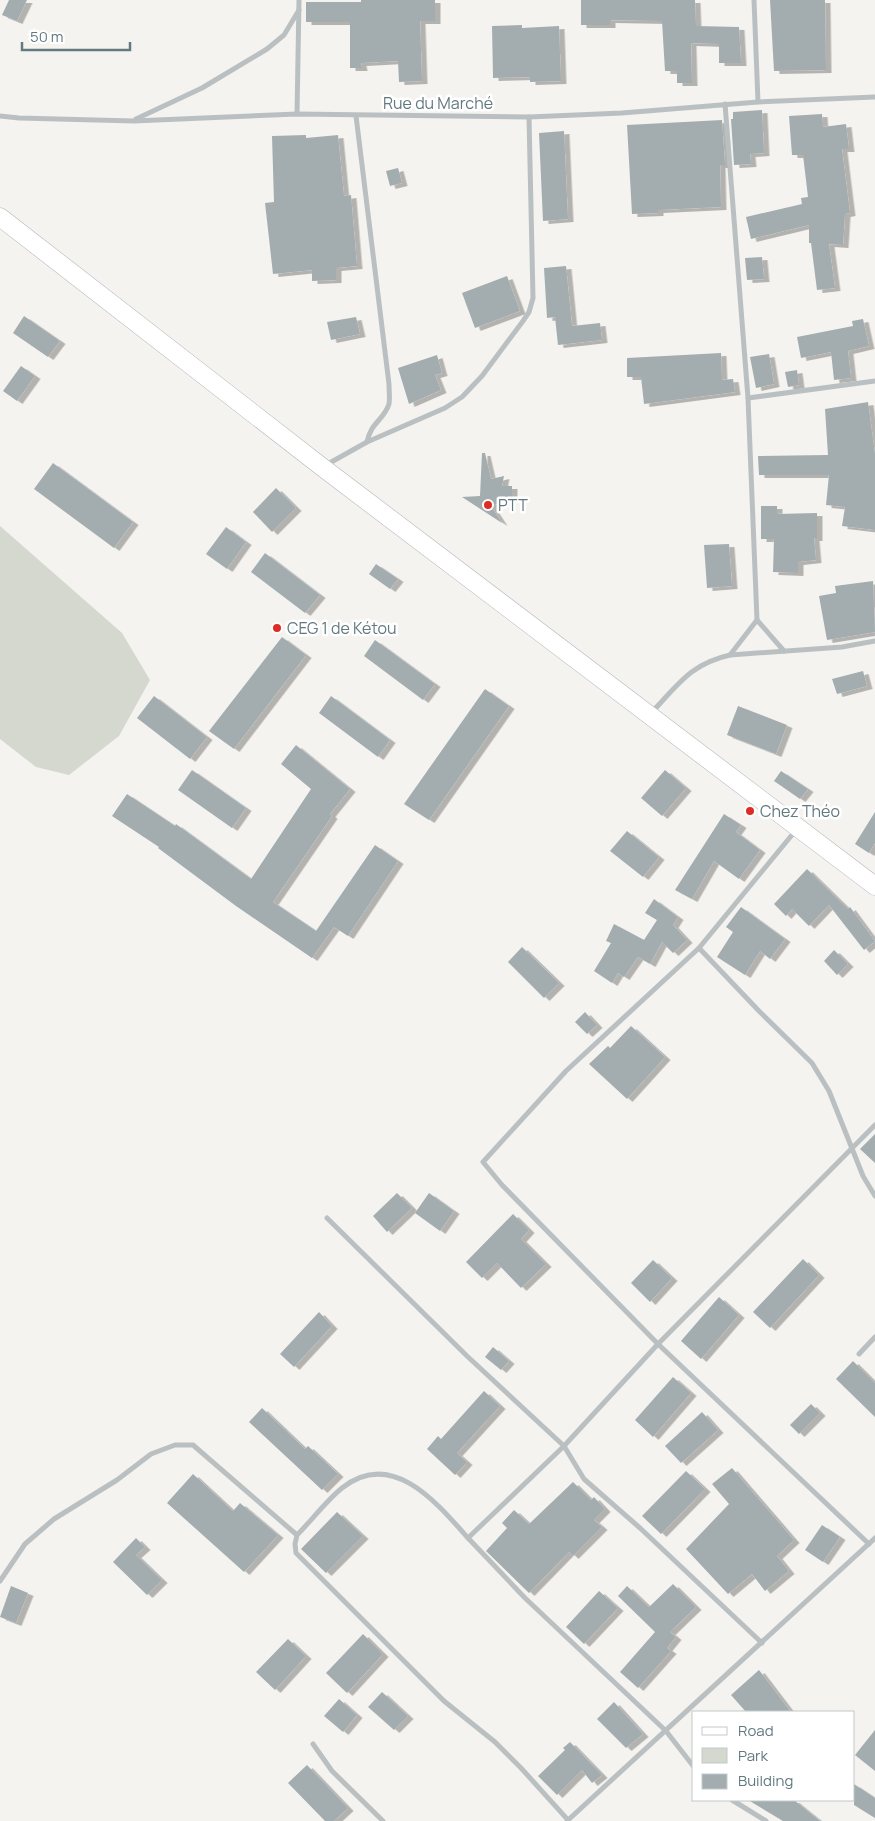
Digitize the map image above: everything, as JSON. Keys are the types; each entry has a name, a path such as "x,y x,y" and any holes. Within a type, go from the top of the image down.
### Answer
{"main road":[{"path":"0,218 322,467 875,886"}],"street":[{"path":"297,114 299,0"},
{"path":"754,0 758,102"},
{"path":"134,120 202,88 267,49 284,35 299,10"},
{"name":"Rue du Marché","path":"0,116 134,120 297,114 356,116 443,114 529,117 622,113 758,102 875,97"},
{"path":"725,104 748,398 757,620 784,651"},
{"path":"356,116 389,384 389,403 386,410 369,431 368,442"},
{"path":"322,467 368,442 445,408 462,397 482,376 530,312 533,298 529,117"},
{"path":"748,398 875,382"},
{"path":"730,655 757,620"},
{"path":"650,714 695,667 714,658 730,655 842,647 875,641"},
{"path":"798,827 699,948 566,1072 483,1162 502,1186 658,1344 869,1544"},
{"path":"699,948 758,1011 812,1063 829,1091 853,1147 862,1176 875,1196"},
{"path":"468,1538 564,1446 658,1344 875,1125"},
{"path":"327,1218 466,1356 564,1446 584,1479 640,1528 762,1643"},
{"path":"859,1354 875,1337"},
{"path":"0,1581 25,1544 54,1519 117,1480 151,1454 180,1445 193,1445 297,1536"},
{"path":"692,1764 666,1731 525,1598 427,1494 404,1481 383,1473 362,1477 342,1488 297,1536 295,1544 296,1553 444,1701 514,1762 568,1821 666,1731 762,1643 875,1538"},
{"path":"313,1744 332,1771 383,1821"},
{"path":"734,1801 766,1821"}],"green space":[{"path":"0,526 122,633 150,680 119,736 69,775 36,767 0,739"}],"building":[{"path":"9,0 27,0 17,21 2,15"},
{"path":"361,0 435,0 435,21 420,21 422,81 399,82 398,61 361,63 362,68 350,68 350,22 306,22 306,2 361,2"},
{"path":"581,0 695,0 696,26 739,27 741,63 719,63 719,44 691,43 692,83 677,83 677,71 665,71 662,21 610,20 610,25 581,25"},
{"path":"770,0 825,0 826,70 774,71"},
{"path":"522,25 522,28 559,26 561,81 530,82 530,77 493,78 492,26"},
{"path":"762,110 764,153 750,154 751,164 734,165 731,119 733,119 733,112"},
{"path":"822,114 823,127 846,124 849,149 842,149 850,213 845,214 843,245 829,244 835,288 817,290 811,243 809,243 809,225 751,239 746,217 802,204 801,198 808,197 803,155 792,155 789,116"},
{"path":"722,120 725,165 720,165 721,207 658,210 658,213 632,214 627,125"},
{"path":"564,131 568,219 543,221 539,133"},
{"path":"306,135 306,138 338,135 344,196 351,195 357,266 336,268 336,280 312,281 312,270 273,274 265,203 274,202 272,136"},
{"path":"398,168 402,183 390,186 386,171"},
{"path":"762,257 764,279 747,280 745,258"},
{"path":"566,266 572,326 600,323 602,340 558,345 555,317 547,318 544,268"},
{"path":"507,276 520,311 475,328 462,293"},
{"path":"24,316 60,341 48,357 13,333"},
{"path":"356,317 360,334 331,340 327,322"},
{"path":"863,319 869,346 848,351 851,378 834,380 831,352 801,358 797,337 853,326 852,321"},
{"path":"721,353 722,380 733,379 735,392 644,404 641,377 627,377 627,358"},
{"path":"769,354 774,384 756,388 750,357"},
{"path":"437,355 442,373 435,375 441,390 409,404 398,368"},
{"path":"21,366 35,376 17,401 3,391"},
{"path":"797,370 799,385 788,387 785,372"},
{"path":"868,402 875,454 875,530 842,526 845,507 826,505 829,475 759,475 758,456 828,455 825,409"},
{"path":"482,453 485,453 491,479 504,476 502,486 512,486 512,499 491,506 502,523 462,497 480,496"},
{"path":"53,463 133,522 114,548 34,489"},
{"path":"276,488 296,508 272,532 253,512"},
{"path":"761,506 777,506 777,514 817,513 817,538 814,538 816,560 798,562 798,573 773,572 774,539 761,539"},
{"path":"226,527 246,542 227,569 206,554"},
{"path":"729,544 732,586 707,588 704,545"},
{"path":"265,553 320,595 305,613 251,572"},
{"path":"376,564 398,579 390,589 369,574"},
{"path":"873,581 875,632 827,640 819,596 836,593 835,586"},
{"path":"282,637 306,655 234,749 209,731"},
{"path":"375,640 435,684 423,700 364,656"},
{"path":"863,671 867,686 837,694 832,679"},
{"path":"485,689 509,706 429,820 404,804"},
{"path":"154,696 207,737 190,759 137,718"},
{"path":"331,696 390,740 378,757 319,713"},
{"path":"738,706 787,725 776,754 727,735"},
{"path":"296,745 350,789 330,814 332,816 273,902 316,931 375,845 398,861 348,936 334,927 312,958 236,906 159,847 112,816 127,794 175,826 176,824 251,879 311,789 281,764"},
{"path":"192,770 246,808 232,828 178,790"},
{"path":"665,770 686,788 662,816 641,798"},
{"path":"781,771 808,789 800,799 774,781"},
{"path":"875,812 875,843 869,853 855,844"},
{"path":"724,814 741,825 736,832 760,850 739,879 714,861 692,899 675,890"},
{"path":"627,831 659,857 643,877 610,851"},
{"path":"807,869 848,909 850,907 875,941 864,950 829,905 809,926 792,909 786,916 774,904"},
{"path":"654,899 678,917 673,925 687,940 673,953 662,942 650,964 638,957 624,977 618,973 612,983 594,971 611,943 606,941 614,924 644,940 657,920 645,913"},
{"path":"741,907 785,939 770,959 760,951 745,975 717,957 733,932 726,927"},
{"path":"522,947 559,983 544,998 508,962"},
{"path":"834,950 848,964 837,975 824,961"},
{"path":"585,1012 597,1025 587,1034 575,1022"},
{"path":"631,1026 665,1057 627,1099 589,1064 608,1046 610,1048"},
{"path":"875,1134 875,1163 860,1149"},
{"path":"397,1193 412,1208 387,1232 373,1216"},
{"path":"429,1193 454,1211 440,1231 415,1213"},
{"path":"513,1214 529,1230 521,1239 546,1264 521,1288 497,1263 482,1278 466,1262"},
{"path":"803,1259 819,1275 770,1328 753,1312"},
{"path":"653,1260 672,1278 650,1302 631,1283"},
{"path":"719,1297 739,1315 701,1359 681,1341"},
{"path":"319,1312 332,1326 294,1367 280,1354"},
{"path":"493,1347 509,1361 501,1370 485,1357"},
{"path":"853,1361 875,1383 875,1417 836,1379"},
{"path":"673,1377 691,1393 653,1437 635,1420"},
{"path":"484,1391 500,1406 457,1453 467,1462 455,1475 427,1449 438,1436 441,1439"},
{"path":"811,1404 820,1413 799,1434 790,1425"},
{"path":"262,1408 305,1449 308,1446 338,1474 322,1490 249,1422"},
{"path":"702,1412 718,1430 681,1463 665,1446"},
{"path":"732,1468 794,1540 777,1556 789,1571 765,1591 752,1574 728,1594 686,1549 729,1504 712,1484"},
{"path":"686,1471 705,1489 661,1534 642,1516"},
{"path":"193,1474 233,1511 240,1503 278,1535 244,1572 167,1503"},
{"path":"573,1482 591,1500 594,1497 605,1509 594,1520 602,1527 573,1556 569,1552 529,1593 486,1551 507,1528 502,1523 514,1510 529,1524"},
{"path":"337,1512 363,1536 326,1573 301,1549"},
{"path":"822,1525 840,1537 823,1562 805,1550"},
{"path":"136,1538 145,1547 136,1555 162,1580 147,1595 113,1562"},
{"path":"673,1584 696,1607 670,1632 676,1637 667,1648 671,1651 638,1688 620,1672 655,1632 618,1596 627,1586 649,1607"},
{"path":"11,1586 28,1593 16,1623 0,1617"},
{"path":"599,1591 618,1608 584,1644 566,1627"},
{"path":"363,1634 383,1654 347,1693 326,1673"},
{"path":"288,1639 306,1656 275,1690 256,1672"},
{"path":"759,1670 790,1711 745,1711 731,1695"},
{"path":"382,1692 408,1716 394,1730 368,1707"},
{"path":"339,1699 357,1715 343,1732 324,1716"},
{"path":"614,1702 643,1734 626,1748 597,1719"},
{"path":"875,1730 875,1771 855,1755"},
{"path":"570,1742 602,1775 592,1783 582,1770 557,1795 538,1776 565,1750 563,1748"},
{"path":"307,1765 348,1808 334,1821 325,1821 288,1783"},
{"path":"855,1785 875,1798 875,1818 854,1805"},
{"path":"750,1801 795,1801 820,1821 783,1821"}],"place":[{"name":"PTT","path":"488,505"},
{"name":"CEG 1 de Kétou","path":"277,628"},
{"name":"Chez Théo","path":"750,811"}]}
